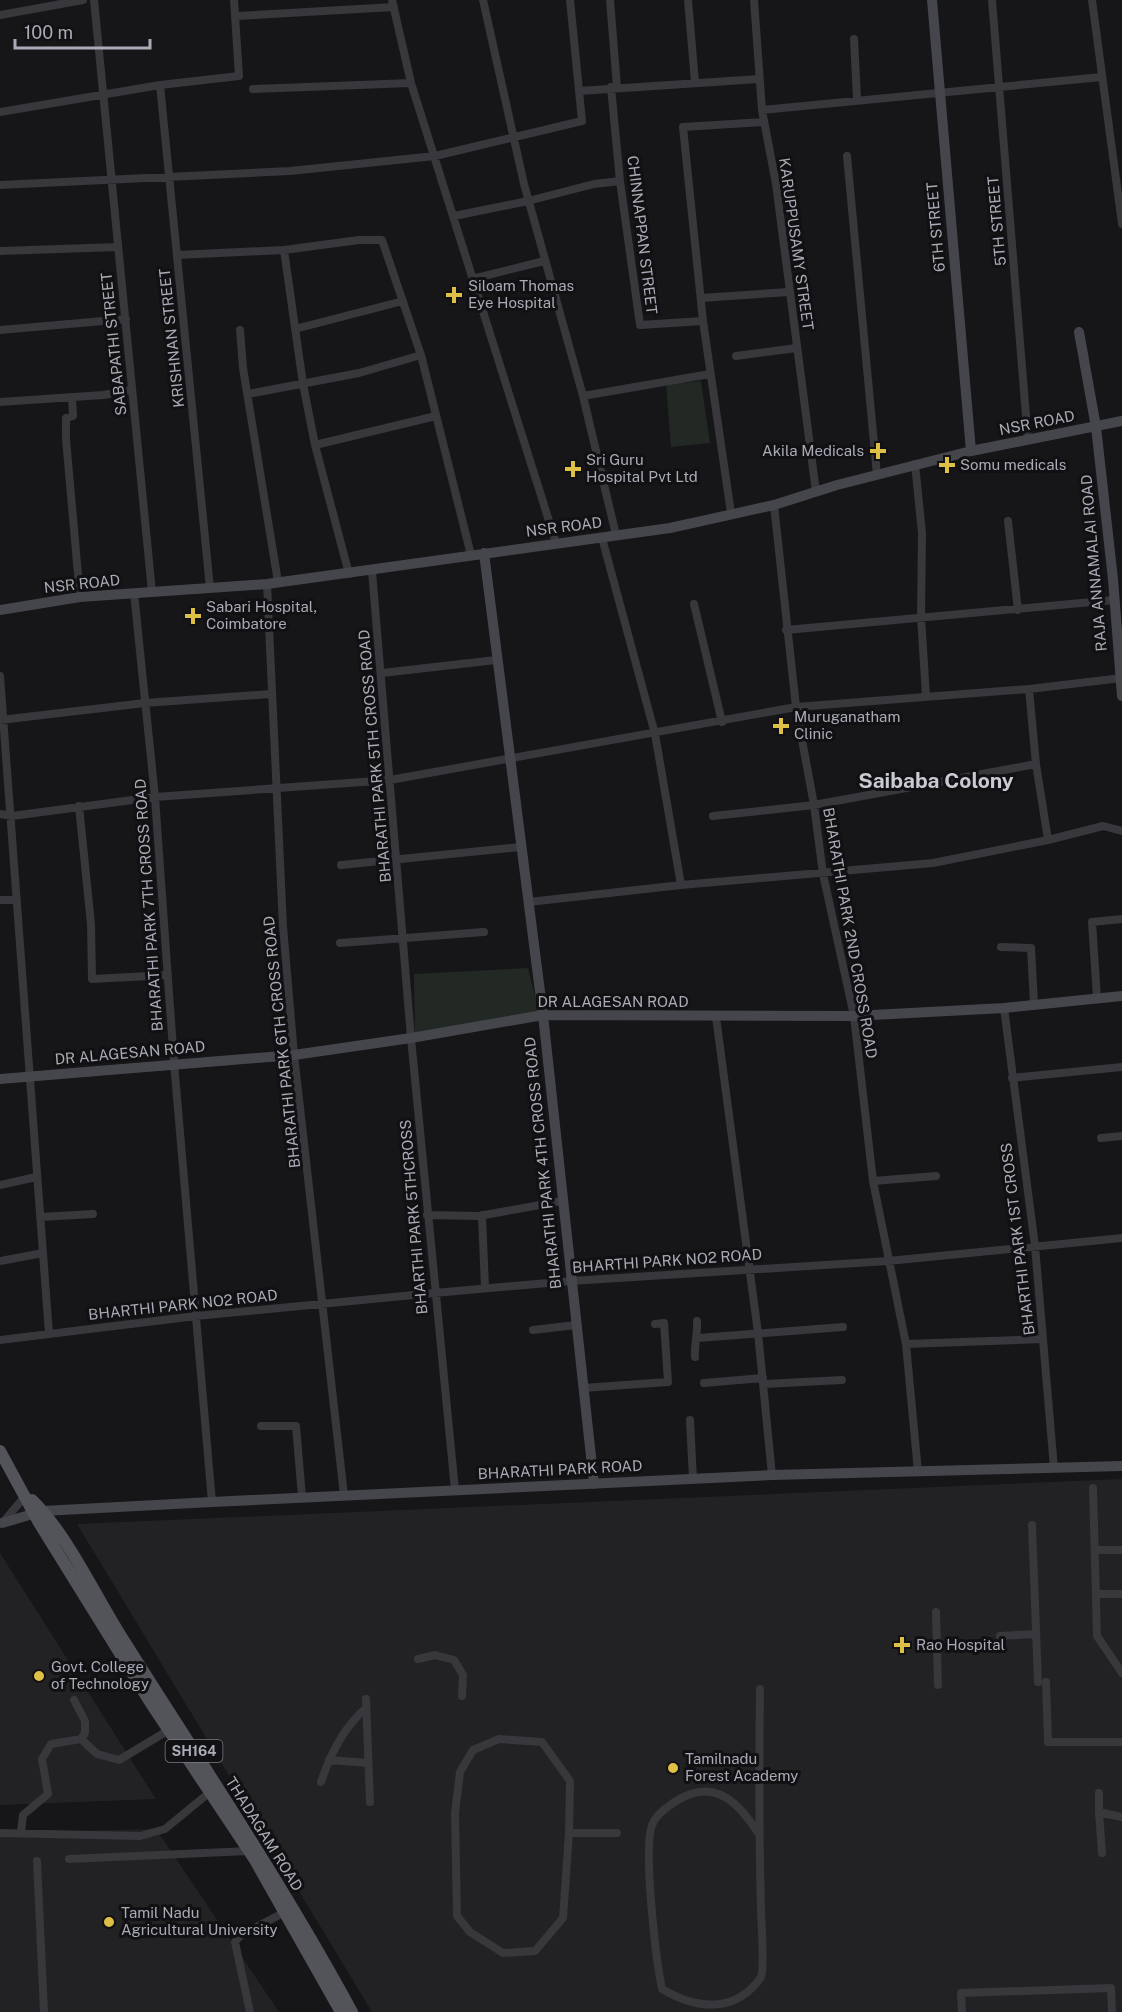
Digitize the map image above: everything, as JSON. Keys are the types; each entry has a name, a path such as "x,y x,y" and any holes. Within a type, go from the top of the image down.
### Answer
{"main road":[{"name":"THADAGAM ROAD","path":"0,1451 26,1496 275,1877 352,2012"},
{"name":"THADAGAM ROAD","path":"39,1513 169,1730 249,1851 341,2012"}],"street":[{"path":"0,15 83,0"},
{"name":"SABAPATHI STREET","path":"94,0 152,592"},
{"path":"0,112 104,93 238,76 237,16 234,0"},
{"path":"483,0 528,201 583,396 615,536"},
{"path":"0,185 112,179 170,179 290,171 435,156 582,121 570,0"},
{"name":"CHINNAPPAN STREET","path":"610,0 620,181 640,325 703,321"},
{"path":"688,0 695,82"},
{"name":"KARUPPUSAMY STREET","path":"754,0 762,110 776,184 816,492"},
{"name":"6TH STREET","path":"932,0 970,451"},
{"name":"5TH STREET","path":"992,0 1028,440"},
{"path":"1092,0 1122,224"},
{"path":"237,16 393,4 411,82 556,543"},
{"path":"854,39 857,99"},
{"path":"762,110 1102,77"},
{"path":"579,91 759,79"},
{"path":"253,89 411,82"},
{"name":"KRISHNAN STREET","path":"160,85 210,588"},
{"path":"731,513 703,321 683,127 764,122"},
{"path":"847,156 877,475"},
{"path":"454,216 528,201 594,184 620,181"},
{"path":"177,255 284,250 358,240 382,240 421,355 471,555"},
{"path":"0,251 118,247"},
{"path":"284,250 303,384 315,445 349,574"},
{"path":"472,279 544,261"},
{"path":"701,298 789,292"},
{"path":"296,328 403,301"},
{"path":"0,330 126,319"},
{"name":"BHARATHI PARK 6TH CROSS ROAD","path":"240,330 273,583 271,694 294,1055 324,1303 344,1495"},
{"name":"RAJA ANNAMALAI ROAD","path":"1079,332 1096,427 1117,578 1114,600 1122,696"},
{"path":"736,356 797,348"},
{"path":"248,394 359,373 421,355"},
{"path":"583,396 710,374"},
{"path":"0,402 132,390"},
{"path":"72,397 73,416 66,418 66,440 80,597"},
{"path":"315,445 436,416"},
{"name":"NSR ROAD","path":"0,610 80,597 273,583 349,574 670,528 774,505 915,464 1122,421"},
{"path":"915,464 922,533 921,617 926,696"},
{"name":"BHARATHI PARK 2ND CROSS ROAD","path":"774,505 796,707 814,805 823,874 854,1016 873,1181 906,1344 918,1472"},
{"path":"1008,521 1018,610"},
{"path":"602,538 655,734 681,885"},
{"name":"BHARATHI PARK 4TH CROSS ROAD","path":"484,554 543,1015 561,1201 594,1484"},
{"name":"BHARATHI PARK 5TH CROSS ROAD","path":"372,571 403,940"},
{"name":"BHARATHI PARK 7TH CROSS ROAD","path":"134,593 155,797 174,1063 212,1502"},
{"path":"786,630 1114,600"},
{"path":"694,604 722,722"},
{"path":"382,673 496,660"},
{"path":"0,676 12,816 28,1077 49,1334"},
{"path":"0,814 12,816 155,797 390,780 796,707 1029,689 1121,678"},
{"path":"1029,689 1036,764 1048,840"},
{"path":"2,719 271,694"},
{"path":"713,816 814,805 1036,764"},
{"path":"79,806 91,924 92,979 168,975"},
{"path":"529,902 681,885 933,863 1048,840 1103,826 1122,831"},
{"path":"341,865 398,862 521,847"},
{"path":"0,900 17,900"},
{"path":"1097,998 1092,922 1122,919"},
{"path":"340,944 484,932"},
{"name":"BHARTHI PARK 5THCROSS","path":"403,940 434,1293 455,1490"},
{"path":"1001,947 1031,948 1034,1004"},
{"name":"DR ALAGESAN ROAD","path":"0,1079 294,1055 543,1015 854,1016 1004,1008 1122,996"},
{"name":"BHARTHI PARK 1ST CROSS","path":"1004,1008 1035,1246 1054,1468"},
{"path":"716,1017 758,1333 772,1475"},
{"path":"1012,1078 1122,1067"},
{"path":"1101,1138 1122,1136"},
{"path":"873,1181 936,1176"},
{"path":"0,1185 36,1177"},
{"path":"427,1215 482,1215 561,1201"},
{"path":"40,1217 93,1214"},
{"path":"482,1215 485,1288"},
{"name":"BHARTHI PARK NO2 ROAD","path":"0,1340 196,1316 485,1288 888,1261 1122,1238"},
{"path":"0,1261 43,1253"},
{"path":"695,1357 694,1347 698,1338 697,1321"},
{"path":"583,1388 668,1382 664,1323 655,1324"},
{"path":"533,1330 576,1325"},
{"path":"698,1338 843,1327"},
{"path":"906,1344 1043,1339"},
{"path":"704,1383 842,1380"},
{"path":"690,1420 693,1479"},
{"path":"261,1426 296,1425 302,1497"},
{"name":"BHARATHI PARK ROAD","path":"1,1523 39,1513 302,1497 772,1475 1122,1466"},
{"path":"1093,1488 1097,1636 1122,1673"},
{"path":"1,1523 26,1496"},
{"path":"1032,1525 1036,1634 1048,1742 1122,1742"},
{"path":"1095,1550 1122,1550"},
{"path":"1096,1594 1122,1594"},
{"path":"936,1612 938,1685"},
{"path":"1000,1636 1036,1634"},
{"path":"418,1659 435,1654 454,1660 463,1675 462,1696"},
{"path":"759,1834 742,1808 710,1790 689,1793 662,1813 652,1825 649,1855 657,1964 662,1989 691,2006 724,2012 740,2004 762,1976 759,1834 760,1689"},
{"path":"21,1832 23,1815 48,1794 42,1759 51,1744 81,1739 86,1733 85,1720 74,1700"},
{"path":"321,1782 329,1760 366,1703 370,1802"},
{"path":"81,1739 97,1754 119,1761 169,1730"},
{"path":"499,1739 542,1742 570,1781 569,1833 563,1918 535,1951 503,1953 470,1932 457,1916 454,1813 460,1772 473,1750 499,1739"},
{"path":"329,1760 368,1762"},
{"path":"0,1833 140,1836 165,1829 210,1792"},
{"path":"1099,1793 1102,1853"},
{"path":"1100,1812 1122,1817"},
{"path":"569,1833 617,1833"},
{"path":"69,1859 249,1851"},
{"path":"37,1861 44,2012"},
{"path":"250,2012 235,1942 241,1935 285,1912"},
{"path":"962,2012 961,1993 1111,1988 1112,2012"}],"shaded area":[{"path":"701,381 710,443 671,447 666,385"},
{"path":"528,968 539,1012 415,1033 414,974"},
{"name":"Tamilnadu Forest Academy","path":"1122,1479 1122,2012 372,2012 77,1524"},
{"name":"Govt. College of Technology","path":"0,1553 156,1799 0,1805"},
{"name":"Tamil Nadu Agricultural University","path":"156,1829 279,2012 0,2012 0,1833"}],"place":[{"name":"Siloam Thomas Eye Hospital","path":"454,295"},
{"name":"Akila Medicals","path":"878,451"},
{"name":"Somu medicals","path":"947,465"},
{"name":"Sri Guru Hospital Pvt Ltd","path":"573,469"},
{"name":"Sabari Hospital, Coimbatore","path":"193,616"},
{"name":"Muruganatham Clinic","path":"781,726"},
{"name":"Rao Hospital","path":"902,1645"},
{"name":"Govt. College of Technology","path":"39,1676"},
{"name":"Tamilnadu Forest Academy","path":"673,1768"},
{"name":"Tamil Nadu Agricultural University","path":"109,1922"}],"district":[{"name":"Saibaba Colony","path":"936,781"}]}
